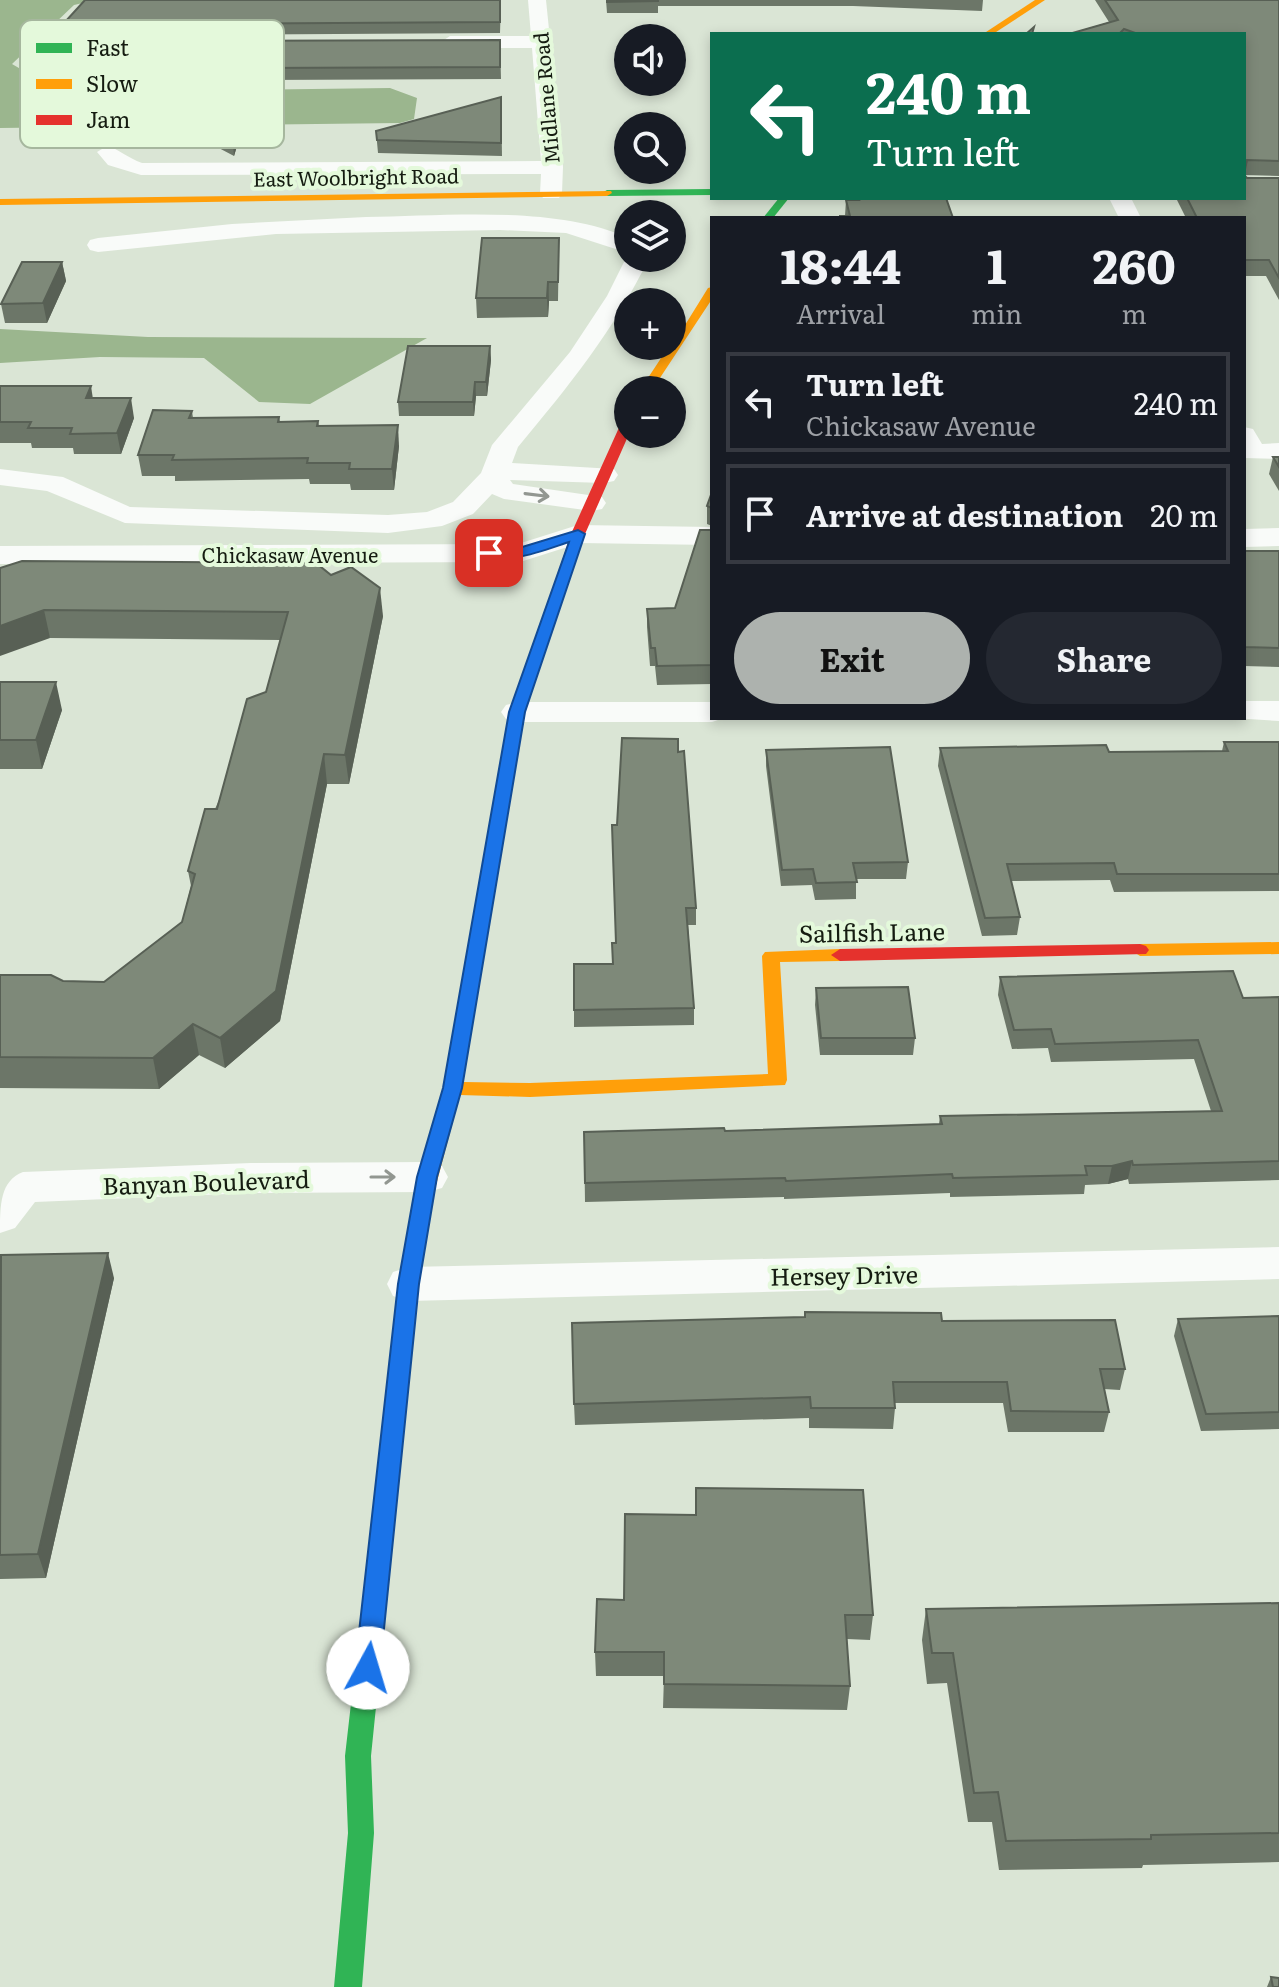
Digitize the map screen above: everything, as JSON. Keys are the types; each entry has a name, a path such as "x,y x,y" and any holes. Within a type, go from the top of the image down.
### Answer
{"main road":[{"path":"990,32 1041,0"},
{"name":"East Woolbright Road","path":"0,202 710,192"},
{"path":"770,216 782,200"},
{"path":"655,376 710,293"},
{"path":"348,1987 361,1833 358,1756 409,1284 427,1177 452,1088 517,712 578,534 616,448"},
{"name":"Sailfish Lane","path":"452,1088 530,1090 778,1080 771,956 1279,948"}],"street":[{"name":"Midlane Road","path":"537,0 552,167 550,196"},
{"path":"432,42 539,42"},
{"path":"107,152 115,161 141,169 435,170 552,167"},
{"path":"98,245 204,231 365,223 554,225 606,234 614,238"},
{"path":"0,477 53,483 125,515 388,524 432,520 463,508 494,476 505,445 580,356 619,296 630,272"},
{"path":"494,476 517,470 604,475"},
{"path":"494,476 504,491 592,503"},
{"name":"Chickasaw Avenue","path":"0,555 520,553 578,534 710,536"},
{"path":"1246,538 1279,537"},
{"path":"1246,711 1279,711"},
{"path":"517,712 710,712"},
{"name":"Banyan Boulevard","path":"0,1217 23,1187 251,1178 427,1177"},
{"name":"Hersey Drive","path":"409,1284 1279,1263"}],"shaded area":[{"path":"0,0 96,0 74,5 58,20 20,20 20,56 12,64 20,69 20,128 0,128"},
{"path":"390,88 417,98 414,119 400,123 284,124 284,89"},
{"path":"0,329 148,337 427,338 310,404 259,402 204,358 100,357 0,363"}],"building":[{"path":"85,0 500,0 500,22 67,20"},
{"path":"658,0 658,1 607,2"},
{"path":"1105,0 1279,0 1279,161 1247,160 1246,165 1246,32 1132,32 1124,29 1121,32 1076,32 1118,20"},
{"path":"500,40 500,67 284,68 284,41"},
{"path":"501,97 501,143 377,140 376,131"},
{"path":"1246,177 1279,178 1279,278 1269,260 1246,260 1246,216 1196,216 1188,200 1246,200"},
{"path":"846,200 947,200 952,216 850,216"},
{"path":"482,238 559,238 558,282 548,282 547,298 476,298"},
{"path":"22,262 62,262 43,303 1,304"},
{"path":"408,346 490,346 486,382 475,382 473,402 398,402"},
{"path":"0,386 91,386 86,398 131,398 117,433 70,434 72,428 28,428 31,422 0,422"},
{"path":"153,410 192,411 189,418 279,417 278,422 318,421 317,426 398,425 392,469 349,469 350,463 307,463 308,458 172,460 174,455 138,455"},
{"path":"700,530 710,530 710,665 657,666 655,648 651,648 647,609 675,608"},
{"path":"1246,551 1279,551 1279,648 1246,647"},
{"path":"22,561 316,563 331,575 351,567 380,588 345,755 324,754 276,991 220,1038 193,1024 153,1058 0,1057 0,975 51,975 63,981 104,982 182,922 195,874 188,871 205,809 217,809 247,699 266,692 288,612 44,610 0,626 0,568"},
{"path":"0,682 56,682 36,740 0,740"},
{"path":"622,738 678,739 678,752 684,751 696,908 686,908 694,1008 574,1010 574,964 613,964 612,943 616,943 612,825 617,825"},
{"path":"1224,742 1279,742 1279,874 1117,874 1114,863 1007,864 1020,917 985,918 940,748 1106,745 1109,752 1228,751"},
{"path":"890,747 908,862 853,863 857,882 816,883 813,869 782,870 766,750"},
{"path":"1233,971 1243,998 1279,997 1279,1161 1133,1165 1132,1161 1112,1166 1085,1166 1087,1175 953,1178 952,1174 786,1181 785,1178 585,1183 584,1132 942,1124 940,1116 1222,1111 1198,1040 1055,1044 1051,1029 1014,1030 1000,977"},
{"path":"908,987 915,1038 821,1038 816,988"},
{"path":"108,1253 38,1554 0,1555 1,1255"},
{"path":"805,1312 941,1313 942,1321 1115,1320 1125,1369 1100,1369 1109,1412 1011,1411 1007,1382 893,1382 895,1408 811,1408 810,1397 574,1404 572,1323 805,1317"},
{"path":"1279,1316 1279,1412 1206,1414 1178,1319"},
{"path":"696,1488 863,1490 873,1615 845,1615 850,1686 664,1684 664,1652 595,1652 597,1599 624,1600 625,1514 696,1515"},
{"path":"1279,1603 1279,1833 1006,1841 998,1792 974,1793 953,1653 932,1653 926,1609"},
{"path":"1271,1977 1279,1978 1279,1987 1273,1987"}],"traffic: fast":[{"path":"607,193 710,192"},
{"path":"770,216 782,200"},
{"path":"348,1987 361,1833 358,1756 409,1284 424,1193"}],"traffic: slow":[{"path":"990,32 1041,0"},
{"path":"0,202 607,193"},
{"path":"655,376 710,293"},
{"path":"424,1193 452,1088 517,712 557,596"},
{"path":"1140,950 1279,948"},
{"path":"452,1088 530,1090 778,1080 771,956 840,955"}],"traffic: jam":[{"path":"557,596 578,534 616,448"},
{"path":"840,955 1140,950"}],"route":[{"path":"368,1668 409,1284 427,1177 452,1088 517,712 578,534 520,553 489,553"}]}
